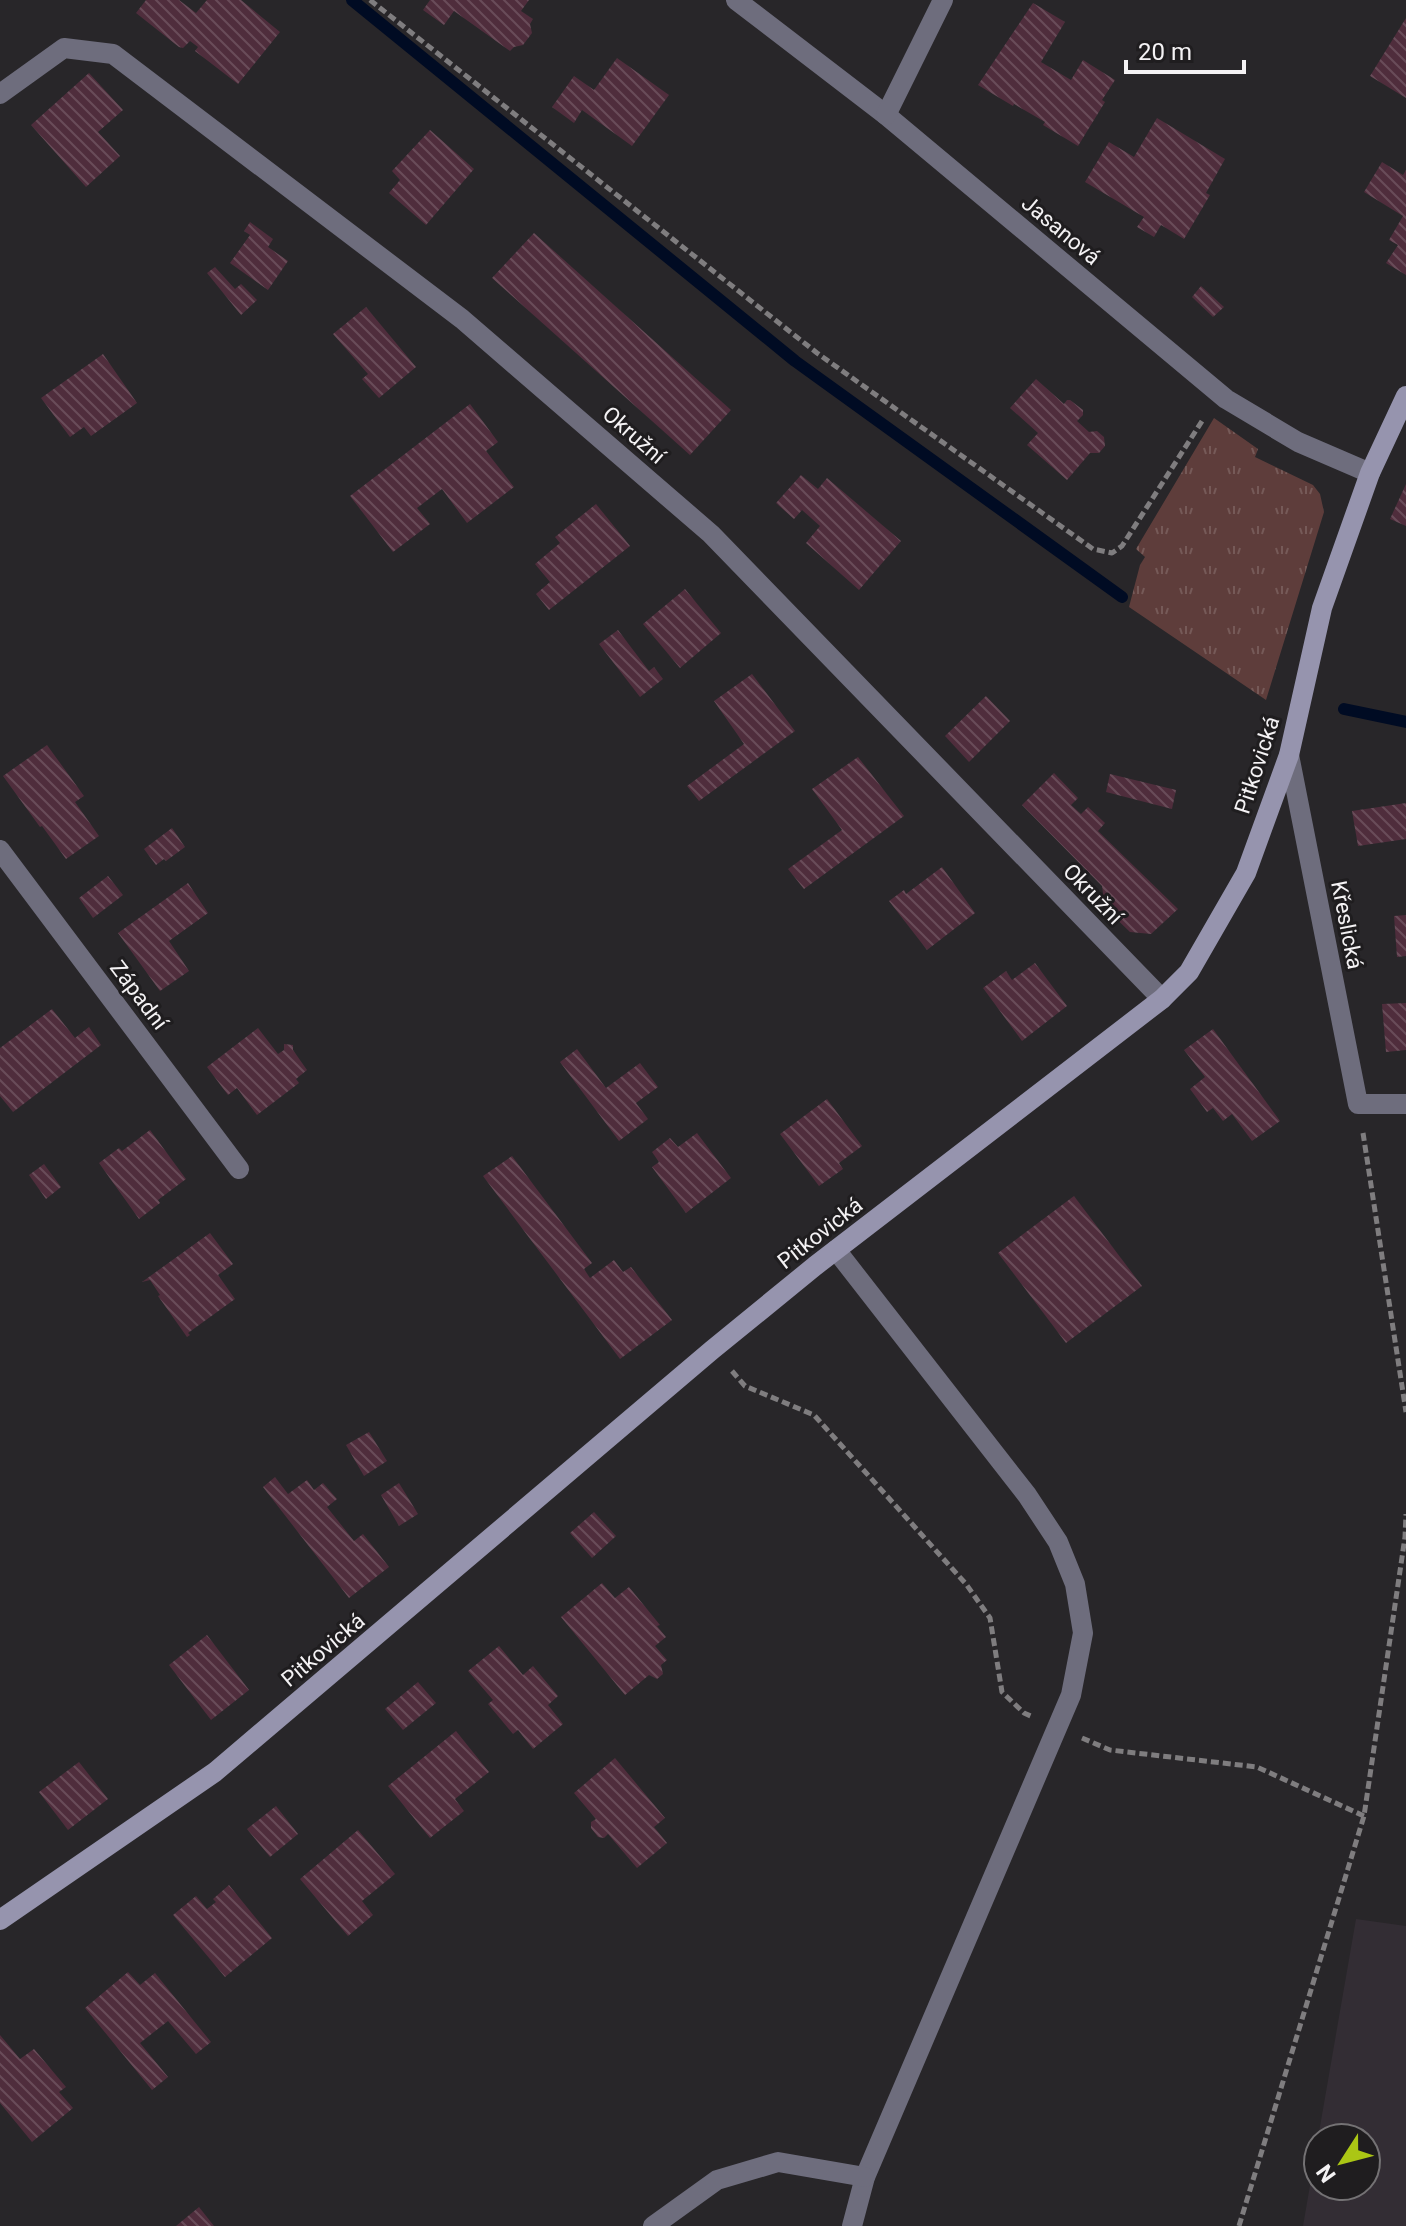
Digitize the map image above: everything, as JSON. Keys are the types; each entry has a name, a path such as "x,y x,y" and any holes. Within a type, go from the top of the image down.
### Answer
{"street":[{"name":"Jasanová","path":"736,0 886,115 1220,394 1298,442 1370,473"},
{"path":"886,115 943,0"},
{"name":"Okružní","path":"0,94 64,48 113,54 462,319 711,534 1162,999"},
{"name":"Pitkovická","path":"0,1920 215,1772 712,1350 836,1250 1162,999 1189,972 1246,873 1289,755 1322,608 1370,473 1406,396"},
{"name":"Křeslická","path":"1289,755 1358,1104"},
{"name":"Západní","path":"0,850 239,1169"},
{"path":"1358,1104 1406,1104"},
{"path":"836,1250 1027,1495 1058,1542 1075,1584 1083,1633 1071,1695 865,2177 852,2226"},
{"path":"653,2226 717,2180 778,2162 865,2177"}],"path":[{"path":"370,0 817,353 1093,549 1112,553 1122,546 1220,394"},
{"path":"1358,1104 1406,1412"},
{"path":"712,1350 745,1386 814,1415 966,1584 990,1618 1002,1692 1024,1713 1110,1750 1257,1767 1364,1816"},
{"path":"1239,2226 1364,1816 1406,1514"}],"shaded area":[{"path":"1356,1919 1406,1926 1406,2226 1303,2226 1307,2202 1382,2202 1382,2122 1321,2122"}],"green space":[{"path":"1214,418 1258,449 1255,457 1313,485 1320,494 1324,512 1266,700 1129,607 1145,557 1136,549"}],"building":[{"path":"146,0 179,0 196,13 207,0 241,0 280,32 238,84 195,51 198,47 190,41 183,48 179,47 136,13"},
{"path":"430,0 529,0 521,11 533,19 530,24 532,33 523,45 510,51 454,11 444,25 423,10"},
{"path":"1033,3 1065,22 1041,62 1071,80 1083,60 1115,80 1078,146 1043,125 1045,122 978,85"},
{"path":"1406,18 1406,98 1370,76"},
{"path":"617,58 669,95 632,146 582,110 574,123 552,107 574,76 594,90"},
{"path":"89,73 123,110 98,132 120,156 86,187 31,125"},
{"path":"1157,118 1225,159 1206,193 1210,195 1184,239 1161,225 1154,237 1137,227 1144,217 1085,182 1109,142 1134,157"},
{"path":"430,130 474,169 426,225 389,193 400,180 392,171"},
{"path":"1382,162 1403,175 1406,170 1406,275 1386,263 1398,245 1389,240 1403,216 1364,192"},
{"path":"250,222 273,239 268,247 288,261 268,290 230,263 250,235 244,231"},
{"path":"534,233 731,410 690,455 492,278"},
{"path":"215,267 235,289 241,284 257,300 241,315 207,273"},
{"path":"1201,286 1224,307 1213,317 1192,297"},
{"path":"366,307 416,367 379,398 362,379 368,374 333,334"},
{"path":"103,354 137,403 91,436 84,427 70,437 41,398"},
{"path":"1036,379 1064,404 1070,400 1083,410 1077,421 1089,432 1097,431 1104,437 1105,446 1099,453 1090,453 1067,480 1027,445 1038,433 1010,408"},
{"path":"470,404 498,442 486,451 514,487 467,523 442,489 417,508 430,524 393,552 350,496"},
{"path":"801,475 818,489 827,478 901,541 859,590 806,543 820,526 802,510 794,519 776,503"},
{"path":"1406,484 1406,526 1390,519"},
{"path":"596,504 630,546 549,610 536,594 550,582 535,564 560,543 555,537"},
{"path":"685,589 721,633 680,668 643,624"},
{"path":"618,630 649,671 654,667 663,679 640,697 599,644"},
{"path":"752,674 795,731 699,801 687,786 744,744 714,701"},
{"path":"986,696 1010,721 969,762 945,736"},
{"path":"47,745 84,796 75,802 99,836 66,859 3,776"},
{"path":"858,757 904,816 804,889 788,869 842,830 812,789"},
{"path":"1054,773 1078,798 1071,805 1081,814 1088,807 1105,823 1098,831 1178,909 1151,934 1130,932 1105,908 1102,886 1022,805"},
{"path":"1110,774 1176,790 1172,809 1106,792"},
{"path":"1406,803 1406,839 1358,846 1352,811"},
{"path":"172,828 185,847 156,865 144,849"},
{"path":"942,867 975,913 927,950 889,901 904,890 906,894"},
{"path":"108,876 123,895 93,918 79,898"},
{"path":"188,883 208,913 169,941 189,971 160,991 118,933"},
{"path":"1406,915 1406,956 1397,957 1394,916"},
{"path":"1035,963 1067,1006 1022,1041 983,988 1006,971 1012,980"},
{"path":"1406,1003 1406,1050 1386,1052 1382,1004"},
{"path":"52,1009 75,1038 89,1027 101,1045 13,1112 0,1096 0,1048"},
{"path":"258,1028 278,1054 284,1050 284,1044 293,1045 293,1050 307,1070 296,1079 299,1083 257,1115 237,1088 228,1095 207,1067"},
{"path":"1213,1029 1280,1121 1252,1141 1232,1114 1223,1121 1213,1108 1207,1112 1190,1089 1205,1077 1184,1050"},
{"path":"577,1049 606,1088 640,1063 658,1087 636,1103 648,1119 619,1141 560,1062"},
{"path":"827,1099 862,1146 839,1163 843,1169 819,1186 780,1134"},
{"path":"150,1130 186,1179 139,1219 99,1163 119,1148 122,1151"},
{"path":"697,1133 731,1178 686,1213 652,1167 659,1162 652,1152 670,1138 678,1147"},
{"path":"512,1156 592,1263 584,1269 590,1278 614,1260 623,1272 631,1267 672,1320 620,1359 483,1176"},
{"path":"44,1164 61,1187 46,1199 29,1175"},
{"path":"1074,1196 1142,1286 1066,1343 998,1253"},
{"path":"210,1233 233,1264 218,1275 235,1299 188,1333 190,1335 187,1337 150,1280 142,1282"},
{"path":"369,1432 387,1461 364,1476 346,1445"},
{"path":"275,1477 288,1494 307,1480 314,1490 323,1483 337,1499 327,1507 354,1541 363,1534 389,1567 349,1598 263,1487"},
{"path":"399,1483 418,1514 399,1526 381,1495"},
{"path":"594,1512 616,1536 592,1558 570,1533"},
{"path":"602,1583 615,1598 629,1587 666,1637 655,1646 667,1660 661,1665 663,1674 657,1679 649,1675 625,1695 561,1617"},
{"path":"207,1635 249,1690 211,1720 169,1665"},
{"path":"499,1646 523,1675 533,1666 558,1696 548,1705 563,1724 533,1749 518,1730 513,1734 488,1704 493,1700 468,1671"},
{"path":"418,1682 436,1703 403,1730 385,1709"},
{"path":"456,1731 489,1772 455,1799 464,1811 430,1838 388,1786"},
{"path":"615,1758 665,1818 654,1827 667,1843 637,1868 608,1834 604,1838 598,1837 591,1828 591,1822 596,1819 574,1793"},
{"path":"79,1762 108,1799 68,1830 39,1792"},
{"path":"276,1806 298,1834 270,1857 247,1829"},
{"path":"358,1830 395,1874 362,1901 373,1915 348,1936 300,1879"},
{"path":"229,1885 272,1938 225,1977 173,1915 196,1896 207,1909"},
{"path":"128,1972 140,1985 155,1973 211,2042 196,2054 168,2021 140,2043 168,2077 152,2090 85,2008"},
{"path":"0,2035 20,2059 34,2049 66,2087 59,2092 73,2108 32,2142 0,2103"},
{"path":"199,2207 214,2226 176,2226"}],"waterway":[{"path":"352,0 795,361 1122,597"},
{"path":"1344,709 1406,722"}]}
